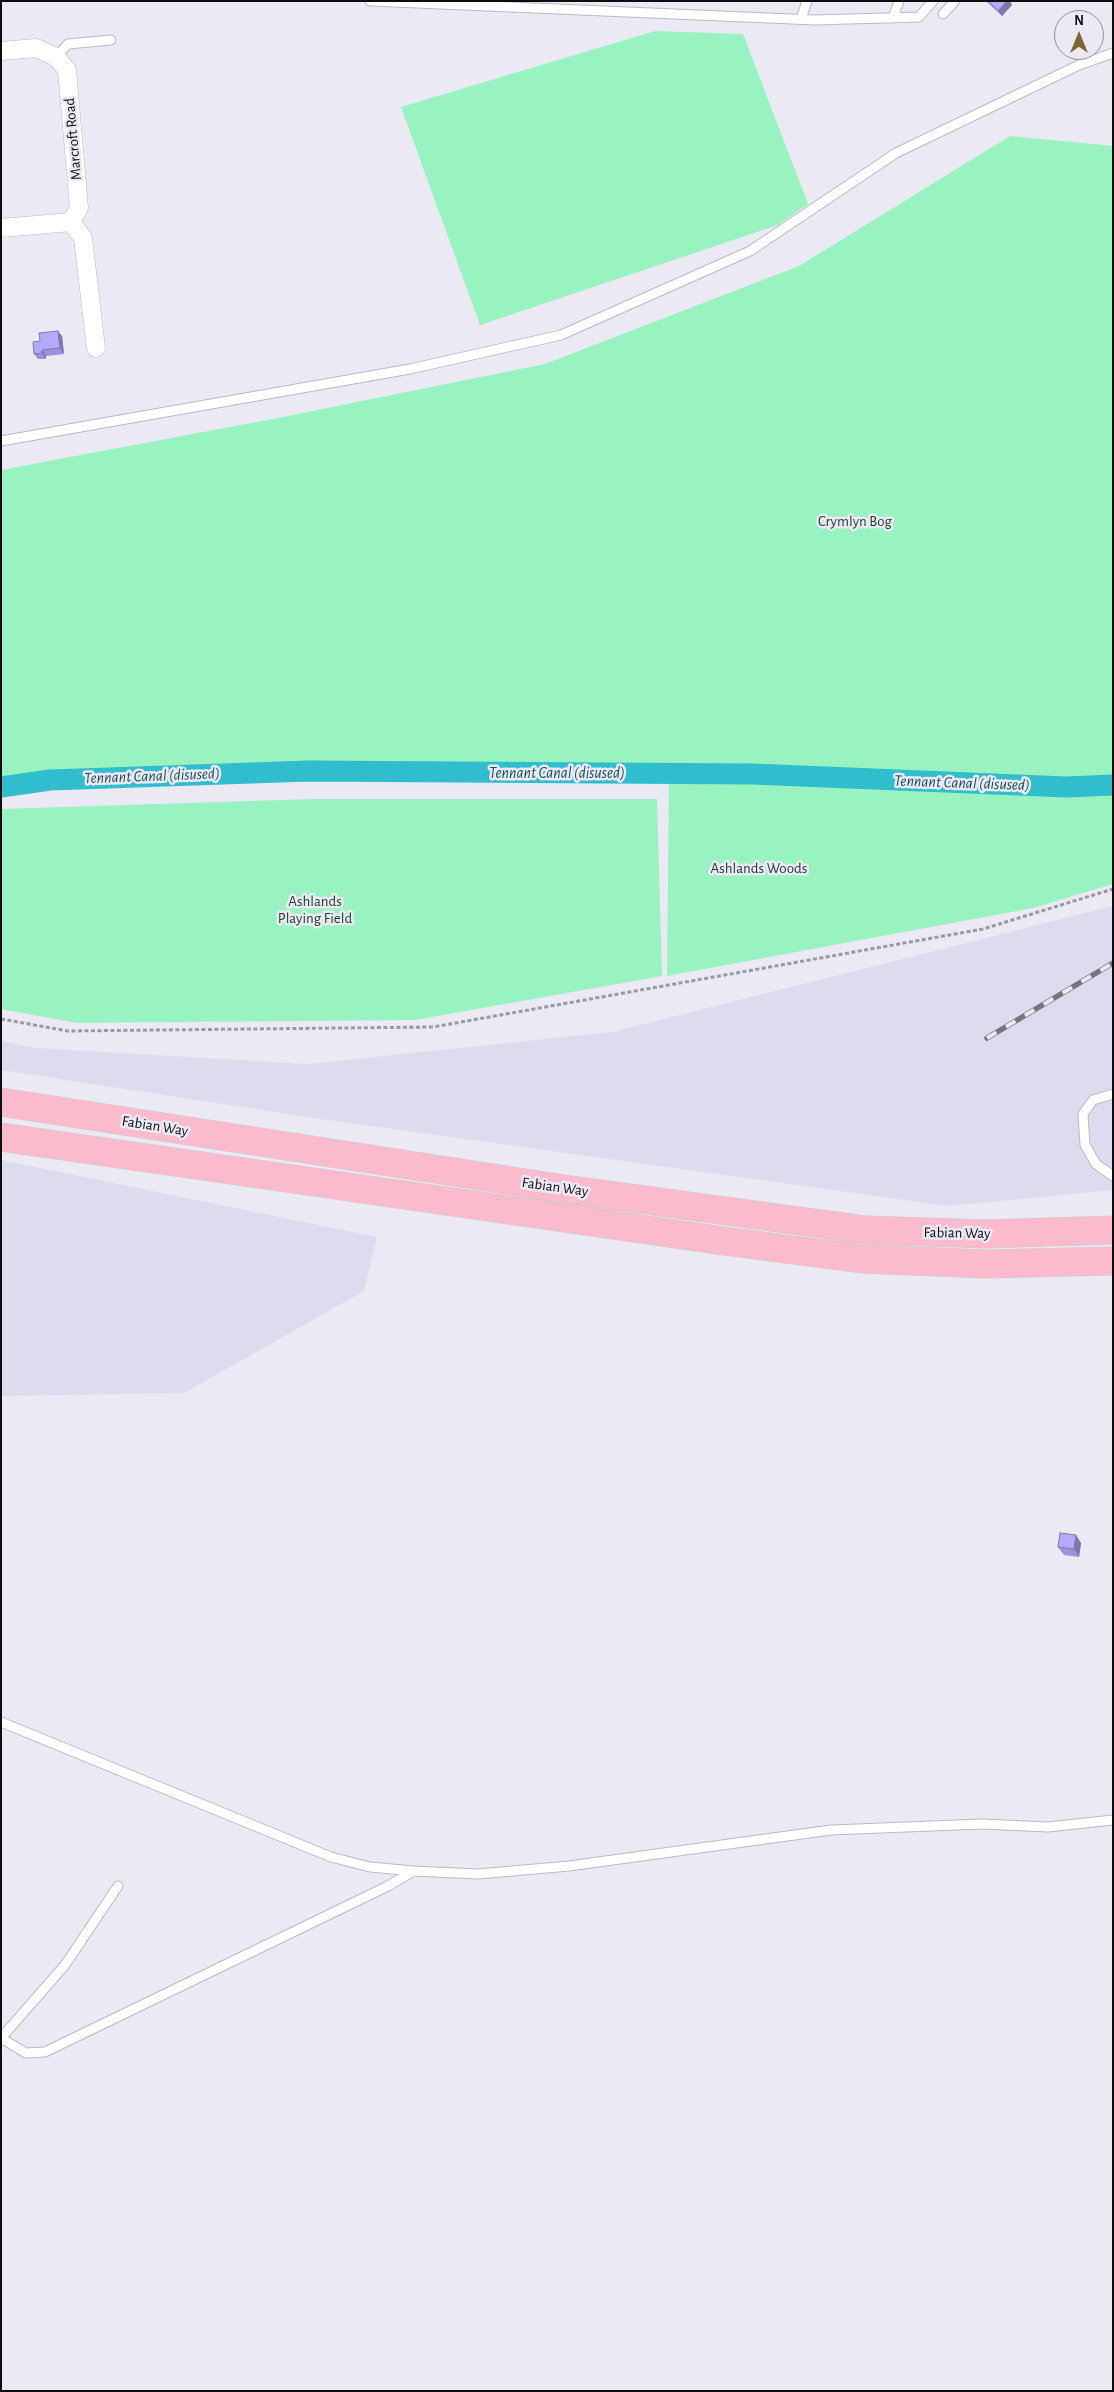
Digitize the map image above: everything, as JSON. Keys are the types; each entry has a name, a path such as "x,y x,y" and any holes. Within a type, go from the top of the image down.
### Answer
{"highway":[{"name":"Fabian Way","path":"1,1102 564,1189 866,1230 985,1234 1113,1230"},
{"name":"Fabian Way","path":"1,1137 724,1241 863,1259 987,1264 1113,1261"}],"street":[{"path":"1,50 36,48 56,57"},
{"name":"Marcroft Road","path":"56,57 67,70 79,208 71,222"},
{"path":"1,228 71,222 83,238 96,348"}],"lane":[{"path":"370,1 801,19 919,17 933,1"},
{"path":"801,19 807,1"},
{"path":"893,18 899,1"},
{"path":"944,14 955,1"},
{"path":"56,57 68,44 111,40"},
{"path":"1,441 410,369 561,335 750,251 896,152 1079,65 1113,53"},
{"path":"1113,1094 1093,1100 1083,1114 1085,1145 1096,1164 1113,1176"},
{"path":"1,1722 331,1857 370,1867 414,1871 478,1874 569,1866 831,1830 982,1824 1048,1827 1113,1820"},
{"path":"118,1886 65,1965 1,2038 26,2053 45,2052 386,1887 414,1871"}],"path":[{"path":"1,1019 68,1031 433,1027 983,929 1113,889"}],"shaded area":[{"path":"1113,906 1113,1190 948,1206 314,1118 1,1070 1,1041 35,1048 308,1064 612,1032"},
{"path":"1,1160 377,1237 364,1291 184,1393 1,1396"}],"green space":[{"path":"655,31 743,34 808,204 778,225 480,325 401,107"},
{"name":"Crymlyn Bog","path":"1010,136 1113,146 1113,785 1066,787 753,774 309,771 50,780 1,787 1,470 278,418 545,364 799,266"},
{"name":"Ashlands Woods","path":"669,777 753,778 1065,791 1113,789 1113,884 1033,908 667,976"},
{"name":"Ashlands Playing Field","path":"313,799 657,799 662,976 415,1020 77,1023 1,1009 1,809"}],"building":[{"path":"988,1 1007,1 998,11"},
{"path":"58,331 60,348 42,350 42,353 34,354 33,342 40,341 39,333"},
{"path":"1060,1533 1076,1535 1074,1549 1058,1547"}],"waterway":[{"name":"Tennant Canal (disused)","path":"1,787 50,780 309,771 753,774 1066,787 1113,785"}],"railway":[{"path":"987,1038 1113,963"}]}
